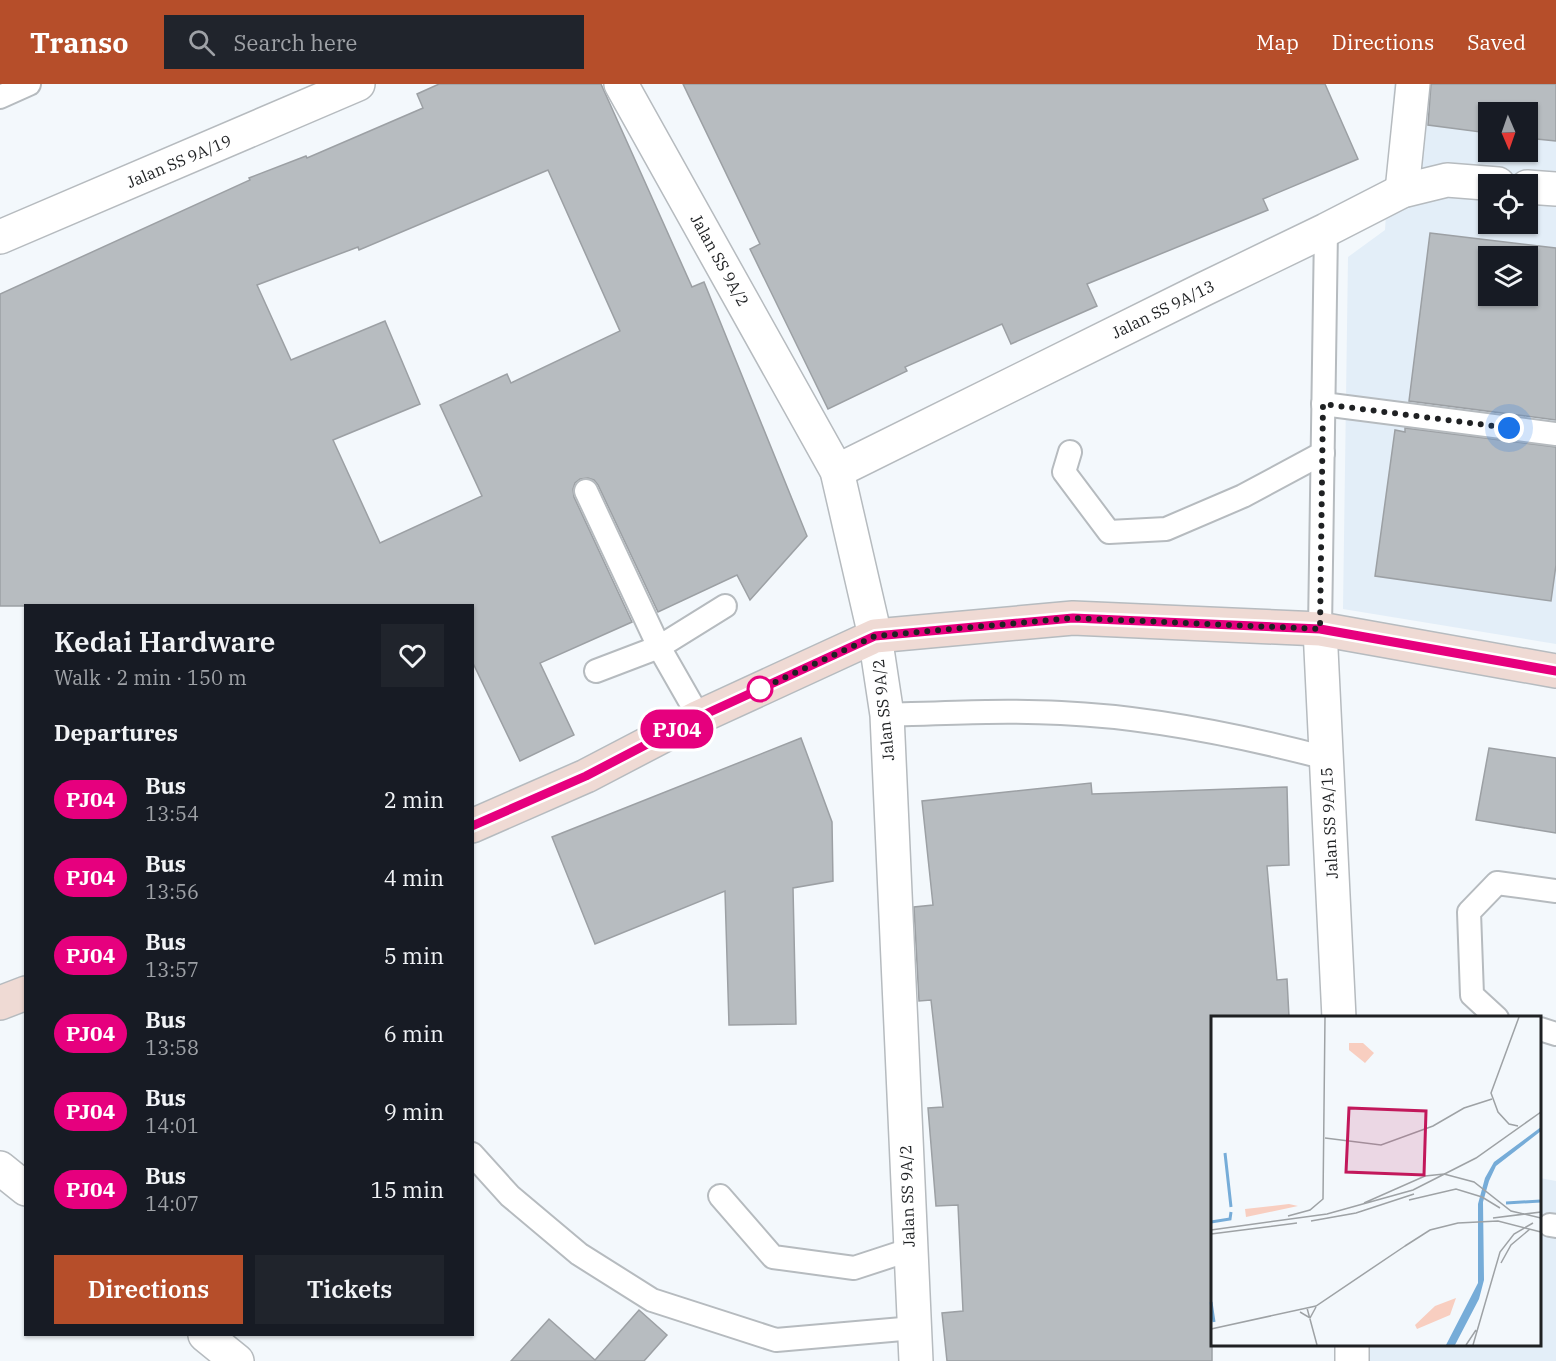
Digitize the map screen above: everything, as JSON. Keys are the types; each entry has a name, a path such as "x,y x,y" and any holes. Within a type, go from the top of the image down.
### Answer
{"street":[{"name":"Jalan SS 9A/19","path":"0,237 358,84"},
{"name":"Jalan SS 9A/2","path":"621,84 837,471 875,636 887,715 909,1250 916,1361"},
{"path":"1402,191 1413,84"},
{"name":"Jalan SS 9A/13","path":"837,471 1326,231 1402,191 1447,180 1478,182"},
{"path":"1538,188 1556,189"},
{"path":"474,825 586,776 699,717 875,636 1073,618 1320,629 1556,670"},
{"name":"Jalan SS 9A/15","path":"1320,629 1338,1016"},
{"path":"0,1003 24,994"},
{"path":"0,1168 24,1187"},
{"path":"206,1336 237,1361"}],"lane":[{"path":"0,97 28,84"},
{"path":"1320,629 1326,231"},
{"path":"1323,404 1556,434"},
{"path":"1070,452 1064,472 1109,532 1166,529 1244,496 1323,453"},
{"path":"586,491 659,647 699,717"},
{"path":"596,671 659,647 725,606"},
{"path":"887,715 1061,713 1182,725 1259,740 1326,758"},
{"path":"1496,1016 1472,995 1469,912 1497,883 1556,891"},
{"path":"1541,1030 1556,1034"},
{"path":"474,1156 510,1196 579,1254 652,1300 776,1340 914,1328"},
{"path":"720,1196 773,1257 854,1268 909,1250"}],"shaded area":[{"path":"1394,84 1556,84 1556,644 1343,609 1348,257 1385,230"},
{"path":"1541,1178 1556,1181 1556,1361 1368,1361 1367,1346 1541,1346"}],"building":[{"path":"439,84 601,84 692,287 704,282 807,536 750,600 737,575 658,612 598,485 594,480 588,478 580,479 575,483 573,489 574,497 632,622 540,663 574,735 520,761 474,665 474,604 24,604 24,606 0,606 0,294 250,180 249,178 306,156 307,158 423,108 417,94","holes":["548,170 620,331 511,383 507,374 440,405 482,496 380,543 333,440 420,404 385,321 291,360 257,285 358,247 359,250"]},
{"path":"683,84 1325,84 1358,159 1263,199 1268,210 1087,284 1097,306 1011,344 1002,324 905,367 907,371 828,409 750,249 760,244"},
{"path":"1431,84 1556,84 1556,141 1538,139 1538,102 1478,102 1478,132 1428,125"},
{"path":"1430,233 1556,248 1556,420 1409,401"},
{"path":"1405,428 1556,447 1556,565 1551,601 1375,576 1395,430 1405,432"},
{"path":"801,738 832,822 833,881 793,888 796,1024 729,1025 725,891 595,944 552,837"},
{"path":"1489,748 1556,758 1556,833 1476,820"},
{"path":"1091,783 1092,794 1287,787 1289,865 1267,866 1277,980 1287,979 1289,1016 1211,1016 1212,1361 947,1361 942,1313 963,1311 958,1205 936,1206 928,1108 943,1107 931,1000 919,1001 914,907 933,905 922,801"},
{"path":"639,1310 667,1335 644,1361 511,1361 549,1319 595,1360"}],"bus line":[{"name":"PJ04","path":"474,825 586,776 699,717 875,636 1073,618 1320,629 1556,671"}],"route":[{"path":"760,689 758,690 875,636 1073,618 1320,629 1323,404 1509,428"}]}
